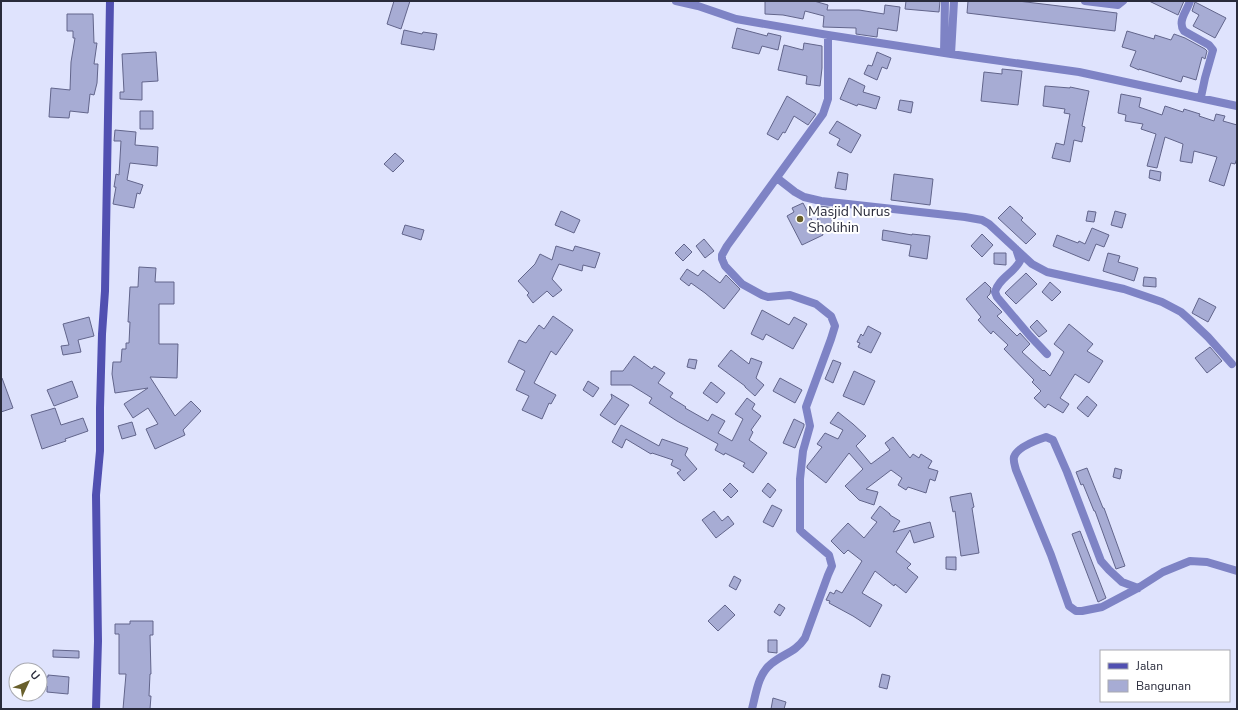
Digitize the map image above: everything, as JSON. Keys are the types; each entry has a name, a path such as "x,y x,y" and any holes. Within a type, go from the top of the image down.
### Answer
{"street":[{"path":"96,709 98,641 96,494 100,451 102,341 105,291 110,1"},
{"path":"676,1 699,4 736,19 948,54 1079,72 1201,97 1237,106"},
{"path":"945,1 948,54"},
{"path":"948,54 954,1"},
{"path":"1085,1 1118,5 1123,1"},
{"path":"1190,1 1181,23 1182,29 1208,45 1213,50 1201,97"},
{"path":"752,709 761,677 766,669 772,663 795,650 801,645 805,638 832,566 829,555 803,533 799,526 800,479 803,451 810,424 806,407 832,339 835,326 832,316 816,304 790,295 768,297 742,284 725,266 722,255 823,114 828,99 828,35"},
{"path":"777,178 804,197 821,201 982,220 989,224 1032,264 1047,272 1124,289 1162,302 1181,312 1208,337 1232,364"},
{"path":"1016,248 1020,261 1018,265 998,285 995,292 1030,336 1048,354"},
{"path":"1138,588 1122,582 1101,561 1067,472 1053,440 1046,437 1024,446 1015,455 1014,459 1016,470 1050,555 1068,606 1076,611 1102,607 1138,588 1163,572 1190,561 1207,562 1237,571"}],"building":[{"path":"394,1 410,1 401,29 387,24"},
{"path":"765,1 814,1 828,5 827,10 859,10 884,14 885,5 900,7 897,31 878,28 877,37 856,34 856,28 823,27 824,16 805,11 803,19 783,15 765,14"},
{"path":"906,1 940,1 939,12 905,9"},
{"path":"968,1 1018,1 1117,13 1115,31 967,13"},
{"path":"1149,1 1184,1 1178,15"},
{"path":"1195,2 1226,18 1215,38 1193,26 1199,15 1192,11"},
{"path":"67,14 93,14 94,43 97,43 94,64 98,64 97,83 94,95 90,94 88,113 70,111 69,118 49,117 51,88 70,90 71,62 75,38 73,38 73,31 67,31"},
{"path":"737,28 767,36 768,33 781,36 778,50 762,46 759,54 732,48"},
{"path":"404,30 422,34 423,32 437,34 434,50 401,44"},
{"path":"1127,31 1154,39 1155,35 1171,40 1174,34 1205,49 1207,51 1205,59 1202,57 1196,80 1183,76 1181,82 1130,66 1136,51 1122,47"},
{"path":"804,43 822,46 820,86 806,84 807,76 778,70 784,45 803,50"},
{"path":"156,52 158,81 142,82 142,100 120,99 120,92 124,92 122,54"},
{"path":"877,52 891,58 887,69 882,67 877,80 864,74 868,65 872,66"},
{"path":"1002,69 1022,71 1018,105 981,101 984,72 1002,74"},
{"path":"849,78 865,86 863,92 880,97 876,109 858,104 857,106 840,99"},
{"path":"1045,86 1070,87 1089,91 1082,126 1085,127 1082,142 1074,140 1070,162 1052,158 1056,143 1064,145 1070,114 1064,113 1065,109 1043,106"},
{"path":"1121,94 1141,98 1139,107 1162,115 1165,106 1183,112 1184,109 1200,114 1199,116 1214,121 1216,114 1225,116 1223,121 1237,125 1237,158 1235,164 1231,163 1224,186 1209,181 1217,157 1194,151 1192,163 1180,161 1183,144 1165,137 1157,168 1147,166 1156,134 1141,129 1143,124 1125,121 1126,115 1118,113"},
{"path":"787,96 816,114 808,125 794,116 785,133 783,132 778,140 767,134"},
{"path":"900,100 913,102 911,113 898,110"},
{"path":"140,111 153,111 153,129 140,129"},
{"path":"837,121 861,135 851,153 837,145 840,139 829,133"},
{"path":"115,130 136,132 135,145 158,147 157,166 130,163 127,180 143,185 140,194 137,193 134,208 113,204 116,187 114,187 116,174 119,175 121,141 114,141"},
{"path":"395,153 404,161 393,172 384,164"},
{"path":"1150,170 1161,172 1160,181 1149,178"},
{"path":"838,172 848,174 846,190 835,188"},
{"path":"894,174 933,179 930,205 891,200"},
{"path":"803,203 816,228 820,206 835,208 831,225 833,228 822,232 823,235 802,245 787,216 794,212 792,208"},
{"path":"1010,206 1023,218 1021,220 1036,234 1026,244 998,218"},
{"path":"561,211 580,220 574,233 555,225"},
{"path":"1088,211 1096,212 1094,222 1086,221"},
{"path":"1115,211 1126,214 1122,228 1111,225"},
{"path":"405,225 424,230 421,240 402,234"},
{"path":"1092,228 1109,235 1104,247 1096,244 1089,261 1053,246 1057,235 1085,244"},
{"path":"883,230 912,235 930,236 927,259 909,256 911,245 882,240"},
{"path":"982,234 993,245 982,257 971,246"},
{"path":"704,239 714,251 705,258 696,246"},
{"path":"684,244 692,252 683,261 675,253"},
{"path":"556,246 573,251 575,246 600,253 595,268 583,265 582,271 559,264 552,279 562,290 553,297 547,291 533,303 527,295 529,293 518,281 535,264 540,254 552,260"},
{"path":"994,253 1006,253 1006,265 994,264"},
{"path":"1108,253 1120,256 1118,262 1138,268 1134,281 1103,271"},
{"path":"139,267 156,268 155,282 174,282 174,304 159,304 159,344 178,344 177,378 150,377 175,416 191,401 201,411 183,430 185,435 155,449 146,429 158,424 148,408 133,418 124,404 148,388 115,393 112,374 113,362 121,362 122,349 126,349 126,343 129,343 130,322 128,322 130,287 138,287"},
{"path":"687,269 698,276 703,270 720,283 726,275 740,289 724,309 691,283 689,286 680,279"},
{"path":"1026,273 1037,284 1016,304 1005,293"},
{"path":"1144,277 1156,278 1156,287 1143,286"},
{"path":"985,282 991,288 990,294 987,297 1002,312 997,316 1017,336 1020,333 1030,344 1022,352 1050,376 1064,352 1054,344 1069,324 1093,344 1087,351 1103,361 1089,383 1075,374 1060,398 1069,404 1063,413 1048,404 1045,408 1034,398 1041,391 1032,382 1034,380 1004,349 1008,345 993,331 991,334 978,320 981,317 966,299"},
{"path":"1050,282 1061,292 1052,301 1042,292"},
{"path":"1199,298 1216,307 1208,322 1192,313"},
{"path":"762,310 789,325 794,317 807,324 793,349 766,334 763,340 751,334"},
{"path":"553,316 573,330 556,355 551,351 534,383 556,395 551,404 549,403 542,419 522,410 529,396 516,390 525,371 508,362 519,340 526,343 539,325 544,329"},
{"path":"89,317 94,336 78,340 81,352 63,355 61,346 69,345 63,324"},
{"path":"1037,320 1047,331 1039,337 1030,327"},
{"path":"868,326 881,333 871,353 858,347 860,343 857,342 861,334 863,336"},
{"path":"1210,347 1222,361 1207,373 1195,358"},
{"path":"731,350 749,364 751,358 762,362 756,378 764,385 755,396 745,386 718,366"},
{"path":"634,356 652,369 654,366 665,373 658,383 673,393 670,397 686,407 685,408 708,421 712,414 725,421 718,433 732,441 743,419 735,414 747,398 755,404 752,409 761,416 751,430 753,432 749,440 767,453 753,473 743,466 745,463 725,453 724,455 715,450 718,444 649,403 652,398 631,385 611,385 611,371 623,371"},
{"path":"689,359 697,360 695,369 687,367"},
{"path":"833,360 841,363 833,383 825,379"},
{"path":"854,371 875,381 864,405 843,396"},
{"path":"1,378 13,408 1,412"},
{"path":"780,378 802,390 795,403 773,391"},
{"path":"72,381 78,397 54,406 47,390"},
{"path":"588,381 599,388 593,397 583,390"},
{"path":"711,382 725,393 717,403 703,393"},
{"path":"611,394 629,405 615,425 600,415 612,398"},
{"path":"1087,396 1097,405 1088,417 1077,408"},
{"path":"55,408 61,425 83,418 88,431 65,439 66,441 42,449 31,415"},
{"path":"838,412 866,436 856,446 871,464 890,450 885,443 893,437 910,458 913,454 919,458 921,454 932,461 928,468 938,471 935,481 930,479 926,493 908,487 906,490 898,485 902,478 891,470 866,489 878,492 874,505 859,500 845,486 863,469 849,453 826,483 807,468 822,447 817,444 825,433 838,439 843,430 830,423"},
{"path":"794,419 804,424 795,448 783,443"},
{"path":"132,422 136,435 122,439 118,426"},
{"path":"621,425 659,446 662,439 688,448 685,455 697,469 684,481 677,473 681,470 671,465 673,460 652,453 651,454 626,439 622,448 612,442"},
{"path":"1087,468 1104,508 1125,566 1116,569 1095,511 1083,484 1081,485 1076,472"},
{"path":"1115,468 1122,470 1120,479 1113,477"},
{"path":"730,483 738,491 731,498 723,490"},
{"path":"768,483 776,490 770,498 762,491"},
{"path":"971,493 979,553 961,556 955,511 953,512 950,497"},
{"path":"772,505 782,510 773,527 763,522"},
{"path":"880,506 900,521 893,532 930,522 934,537 914,543 910,530 896,552 911,564 907,568 918,577 906,593 895,584 894,586 875,571 862,593 882,605 870,627 829,603 830,601 826,600 830,592 834,594 836,590 842,593 862,561 848,550 844,554 831,541 848,523 864,538 877,522 871,518"},
{"path":"714,511 722,521 728,516 734,524 716,538 702,520"},
{"path":"1080,531 1106,598 1098,602 1072,534"},
{"path":"946,557 956,557 956,570 946,569"},
{"path":"734,576 741,580 736,590 729,586"},
{"path":"779,604 785,608 780,616 774,612"},
{"path":"725,605 735,615 718,631 708,621"},
{"path":"130,621 153,621 153,635 150,635 150,709 123,709 126,674 119,674 119,634 115,634 115,624 130,624"},
{"path":"768,640 777,640 777,653 768,652"},
{"path":"53,650 79,651 79,658 53,657"},
{"path":"882,674 890,676 887,689 879,687"},
{"path":"48,675 69,677 68,694 48,692"},
{"path":"773,698 786,702 784,709 771,709"}],"place":[{"name":"Masjid Nurus Sholihin","path":"800,219"}]}
